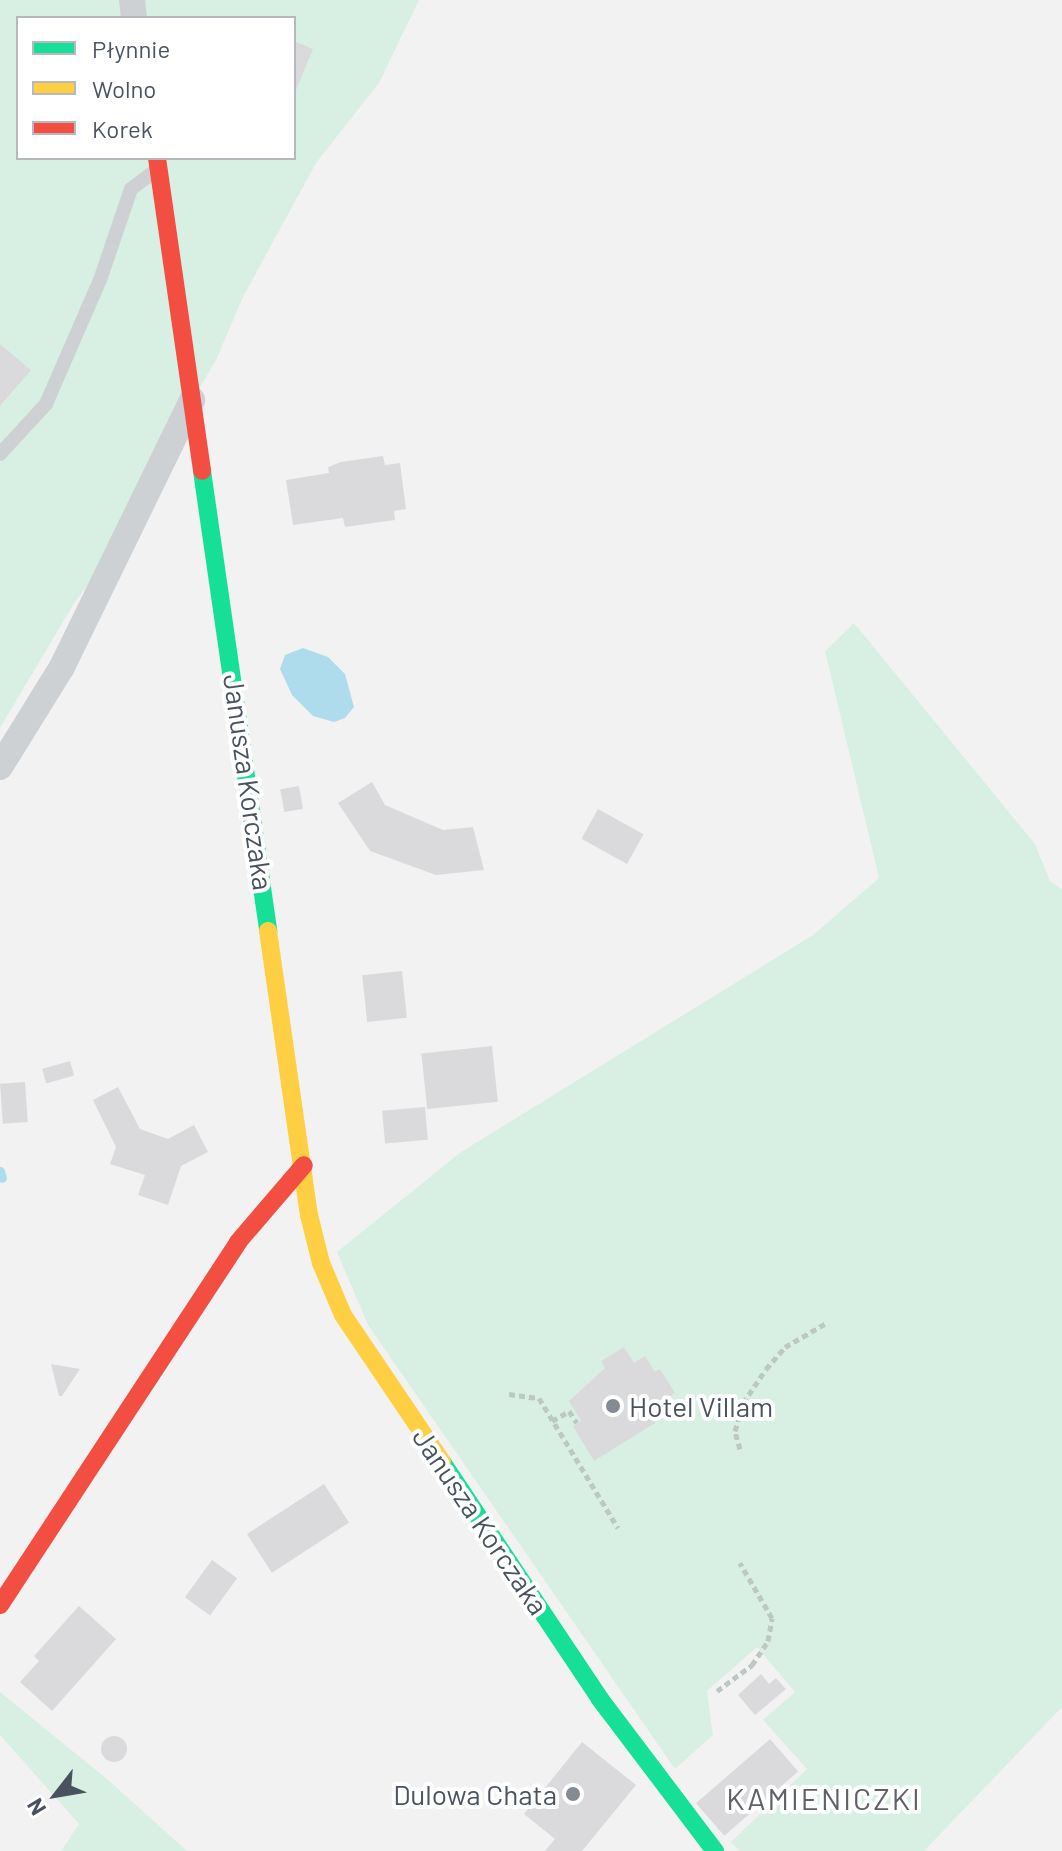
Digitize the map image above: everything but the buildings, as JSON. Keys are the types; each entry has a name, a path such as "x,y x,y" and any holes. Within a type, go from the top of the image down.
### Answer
{"street":[{"name":"Janusza Korczaka","path":"158,163 304,1165 321,1263 343,1315 600,1699 715,1851"},
{"path":"0,767 62,667 192,400"},
{"path":"149,489 202,466"},
{"path":"0,1605 238,1242 304,1165"}],"lane":[{"path":"0,454 46,404 100,280 131,189 158,163"}],"path":[{"path":"740,1449 735,1431 743,1403 758,1380 785,1347 828,1322"},
{"path":"509,1394 539,1398 618,1528"},
{"path":"552,1421 569,1411 577,1423"},
{"path":"717,1691 752,1665 768,1641 772,1618 740,1563"}],"green space":[{"path":"0,0 419,0 379,83 316,163 243,297 216,360 135,499 114,549 73,605 0,728"},
{"path":"854,623 1035,844 1050,881 1062,889 1062,1707 924,1851 740,1851 731,1842 807,1769 763,1720 795,1692 757,1647 707,1691 713,1735 675,1769 368,1325 337,1252 461,1152 813,935 879,878 825,651"},
{"path":"0,1692 107,1779 187,1851 61,1851 79,1824 0,1735"}],"water":[{"path":"303,648 328,657 345,674 354,707 345,718 334,722 313,716 292,695 280,669 285,655"}],"waterway":[{"path":"0,1171 2,1178"}],"traffic: fast":[{"path":"202,471 268,931"},
{"path":"442,1462 600,1699 715,1851"}],"traffic: slow":[{"path":"268,931 309,1215 321,1263 343,1315 442,1462"}],"traffic: jam":[{"path":"157,160 202,471"},
{"path":"0,1605 238,1242 304,1165"}],"place":[{"name":"Hotel Villam","path":"613,1406"},
{"name":"Dulowa Chata","path":"573,1794"}],"district":[{"name":"KAMIENICZKI","path":"824,1798"}]}
